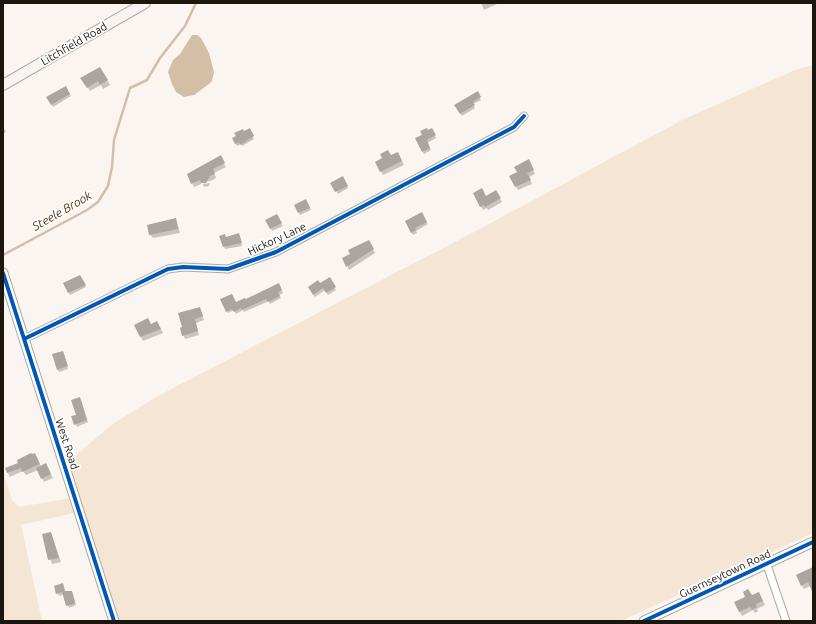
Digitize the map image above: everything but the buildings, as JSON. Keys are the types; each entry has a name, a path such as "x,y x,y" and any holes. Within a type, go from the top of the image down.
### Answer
{"main road":[{"name":"Litchfield Road","path":"3,85 145,3"}],"street":[{"name":"Hickory Lane","path":"24,339 168,269 183,267 228,269 276,252 514,127 524,116"},
{"name":"West Road","path":"3,273 114,621"},
{"name":"Guernseytown Road","path":"644,621 767,565 813,542"},
{"path":"767,565 786,621"}],"shaded area":[{"path":"192,35 197,35 201,38 209,53 214,72 212,81 209,84 194,95 184,97 176,92 168,72 173,60 180,54"},
{"path":"813,65 813,533 621,621 118,621 83,511 21,525 42,621 3,621 3,471 12,500 19,507 77,497 68,462 114,423 158,396 476,231 682,120 795,70"}],"waterway":[{"name":"Steele Brook","path":"3,255 87,210 98,202 108,186 112,167 114,140 130,88 147,80 160,58 185,26 196,3"}],"cycle path":[{"path":"24,339 168,269 183,267 228,269 276,252 514,127 524,116"},
{"path":"3,273 114,621"},
{"path":"644,621 813,542"}]}
